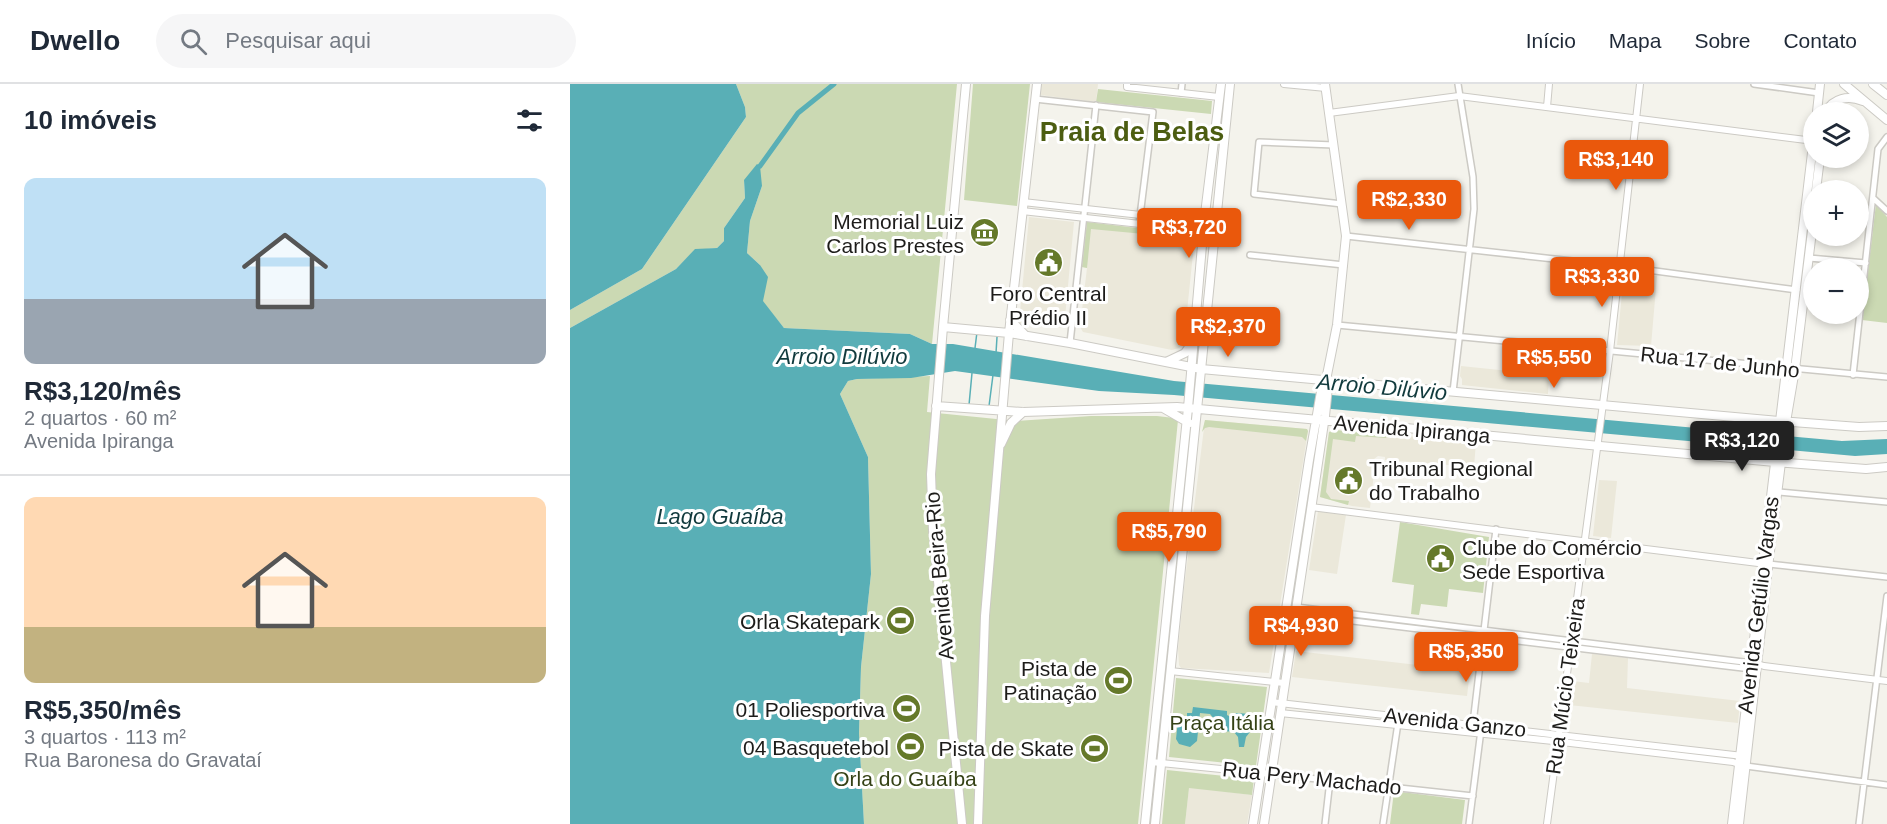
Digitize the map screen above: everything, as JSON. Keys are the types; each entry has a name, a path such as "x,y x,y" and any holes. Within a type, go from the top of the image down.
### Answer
{"main road":[{"name":"Avenida Beira-Rio","path":"962,824 933,530 931,474 966,84"},
{"name":"Avenida Beira-Rio","path":"978,824 984,622 1001,411 1036,84"},
{"path":"1144,824 1188,404 1204,226 1221,84"},
{"path":"1155,824 1230,84"},
{"path":"1844,84 1867,102"},
{"path":"1873,84 1887,95"},
{"path":"1253,824 1274,682 1325,384 1338,325 1344,265 1346,236 1326,86"},
{"path":"1835,102 1844,98 1867,102"},
{"path":"1869,104 1887,120"},
{"name":"Avenida Getúlio Vargas","path":"1732,824 1756,666 1782,425 1800,290 1811,168"},
{"path":"1204,226 1213,239"},
{"name":"Avenida Getúlio Vargas","path":"1809,258 1810,246"},
{"name":"Avenida Getúlio Vargas","path":"1800,290 1803,279"},
{"path":"1010,320 1026,336"},
{"name":"Avenida Ipiranga","path":"943,327 1009,333 1070,343 1166,362 1200,372 1325,384 1453,392 1602,409 1782,425 1887,426"},
{"path":"1166,362 1185,353 1194,340"},
{"name":"Avenida Ipiranga","path":"936,406 1023,412 1162,408 1188,404 1321,417 1339,422 1779,458 1866,469 1887,467"},
{"path":"1162,408 1186,421 1195,429"},
{"path":"999,448 1011,423 1023,412"},
{"path":"1264,824 1322,438 1321,417"},
{"path":"1322,438 1339,422"},
{"name":"Avenida Getúlio Vargas","path":"1766,564 1779,492 1779,458"},
{"name":"Avenida Getúlio Vargas","path":"1738,824 1742,770"}],"street":[{"path":"1127,84 1127,87 1219,97"},
{"path":"1181,93 1182,84"},
{"path":"1284,84 1326,86"},
{"path":"1453,392 1474,209 1473,177 1458,84"},
{"path":"1547,107 1549,84"},
{"name":"Rua Múcio Teixeira","path":"1547,824 1610,351 1640,84"},
{"path":"1754,84 1820,88"},
{"path":"1329,113 1459,96 1803,140"},
{"path":"1035,99 1153,112 1139,224"},
{"path":"1070,343 1096,105"},
{"path":"1867,258 1878,149 1887,137"},
{"path":"1334,145 1259,142 1254,194 1342,204"},
{"path":"1873,198 1887,211"},
{"path":"1023,202 1140,215 1204,226"},
{"path":"1064,215 1065,206"},
{"path":"1022,211 1139,224 1204,226"},
{"path":"1346,236 1618,266 1800,290"},
{"path":"1250,255 1344,265"},
{"path":"1853,375 1859,324"},
{"name":"Rua 17 de Junho","path":"1338,325 1887,377"},
{"path":"1779,492 1887,502"},
{"path":"1311,507 1887,577"},
{"path":"1472,732 1496,529"},
{"path":"1859,824 1887,596"},
{"path":"1296,611 1354,614 1423,622 1681,661 1756,666 1887,681"},
{"path":"1296,611 1353,621 1484,637 1682,653 1756,666"},
{"path":"1353,621 1354,614"},
{"path":"1422,630 1423,622"},
{"path":"1681,661 1682,653"},
{"path":"1170,671 1284,683"},
{"name":"Avenida Ganzo","path":"1271,702 1744,756"},
{"path":"1342,719 1343,710"},
{"name":"Avenida Ganzo","path":"1280,712 1648,752 1742,770"},
{"path":"1383,824 1399,716"},
{"path":"1469,824 1482,725"},
{"path":"1648,752 1649,744"},
{"name":"Rua Pery Machado","path":"1151,762 1473,796"},
{"path":"1742,770 1887,785"},
{"path":"1325,824 1330,780"}],"shaded area":[{"path":"1041,84 1098,84 1096,102 1040,95"},
{"name":"Foro Central Prédio II","path":"1029,217 1074,222 1064,328 1019,323"},
{"path":"1087,222 1195,234 1184,341 1179,348 1172,350 1083,332 1080,327 1087,268 1082,267"},
{"path":"1624,272 1657,276 1651,346 1617,345"},
{"path":"1532,350 1540,350 1538,375 1549,377 1548,394 1462,385 1461,366 1529,373"},
{"path":"1205,420 1307,429 1308,431 1269,673 1181,668 1179,665 1178,649 1184,588"},
{"name":"Tribunal Regional do Trabalho","path":"1334,430 1476,442 1474,467 1385,460 1385,457 1378,456 1370,462 1375,464 1370,508 1352,506 1320,497 1329,432"},
{"path":"1599,480 1617,481 1611,538 1593,536"},
{"path":"1318,511 1346,515 1337,574 1309,570"},
{"path":"1296,651 1470,671 1467,696 1292,677"},
{"path":"1592,654 1628,658 1627,688 1740,701 1738,723 1569,705 1572,681 1589,683"},
{"path":"1189,787 1252,795 1247,824 1185,824"}],"green space":[{"path":"736,84 957,84 932,344 910,334 784,328 762,301 760,265 747,253 750,221 762,186 744,180 745,198 724,228 724,241 717,248 695,250 676,269 570,328 570,310 642,269 746,117 745,107"},
{"path":"973,84 1030,84 1017,206 964,200"},
{"path":"1098,89 1212,101 1211,114 1096,102"},
{"path":"1876,204 1887,217 1887,323 1869,321 1869,262"},
{"path":"1087,222 1145,229 1144,234 1091,229 1087,268 1082,267"},
{"name":"Orla do Guaíba","path":"930,376 927,412 1016,421 1091,416 1157,416 1178,420 1138,824 864,824 859,733 861,667 871,574 868,457 840,394 848,381 857,379"},
{"path":"1205,420 1307,429 1308,431 1306,441 1302,437 1209,427 1202,432"},
{"path":"1334,430 1387,434 1386,438 1356,436 1355,442 1333,439 1326,492 1331,499 1349,501 1348,505 1320,497 1329,432"},
{"name":"Clube do Comércio Sede Esportiva","path":"1400,522 1489,537 1483,593 1449,589 1447,607 1421,604 1419,615 1411,614 1414,585 1392,582"},
{"name":"Praça Itália","path":"1176,678 1267,687 1256,766 1169,757"},
{"path":"1167,770 1254,779 1252,795 1189,788 1185,824 1162,824"},
{"path":"1394,791 1465,800 1462,824 1390,824"}],"water":[{"path":"570,84 736,84 745,107 746,117 642,269 570,310"},
{"name":"Lago Guaíba","path":"757,164 760,166 762,186 750,221 747,253 760,265 768,277 763,301 784,328 910,334 932,344 953,344 1174,381 1842,441 1887,439 1887,454 1855,456 1174,395 1099,391 955,371 911,378 848,381 840,394 868,457 871,574 861,667 859,733 864,824 570,824 570,328 676,269 695,249 717,248 724,241 724,228 745,198 744,180"},
{"path":"1193,707 1227,711 1227,715 1231,717 1236,713 1252,714 1254,727 1246,737 1244,747 1239,747 1238,737 1234,732 1224,731 1210,714 1200,713 1197,741 1190,747 1179,744 1176,739 1178,720 1182,720 1187,713 1192,713"}],"waterway":[{"path":"760,166 798,113 834,84"},
{"path":"975,348 977,332"},
{"path":"996,353 997,337"},
{"path":"969,405 972,373"},
{"path":"989,406 993,375"}],"place":[{"name":"Memorial Luiz Carlos Prestes","path":"985,233"},
{"name":"Foro Central Prédio II","path":"1048,262"},
{"name":"Tribunal Regional do Trabalho","path":"1348,480"},
{"name":"Clube do Comércio Sede Esportiva","path":"1441,559"},
{"name":"Orla Skatepark","path":"901,621"},
{"name":"Pista de Patinação","path":"1118,680"},
{"name":"01 Poliesportiva","path":"906,709"},
{"name":"04 Basquetebol","path":"910,747"},
{"name":"Pista de Skate","path":"1095,748"}],"district":[{"name":"Praia de Belas","path":"1132,132"}],"water label":[{"name":"Arroio Dilúvio","path":"842,356"},
{"name":"Arroio Dilúvio","path":"1382,387"}]}
